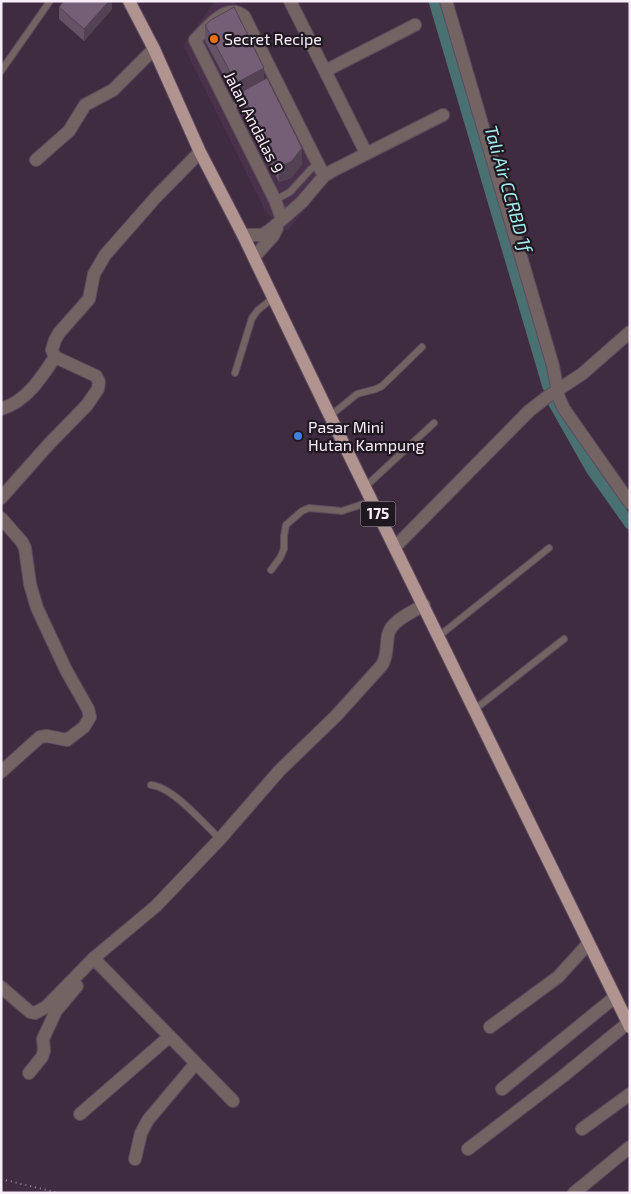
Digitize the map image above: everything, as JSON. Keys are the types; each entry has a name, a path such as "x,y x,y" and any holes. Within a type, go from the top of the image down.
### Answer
{"main road":[{"name":"175","path":"128,1 154,49 200,152 244,235 330,416 629,1025"}],"street":[{"path":"290,1 366,153"},
{"path":"446,1 534,298 553,366 559,398 564,409 630,503"},
{"name":"Jalan Andalas 9","path":"282,219 275,200 195,40 226,12 235,11 244,16 273,85 318,164"},
{"path":"325,71 416,25"},
{"path":"36,160 69,131 85,105 112,90 154,49"},
{"path":"244,235 262,235 302,202 324,176 443,115"},
{"path":"1,498 86,405 98,389 99,382 96,376 55,357 52,350 54,340 89,299 94,274 105,255 156,197 200,152"},
{"path":"318,164 324,176"},
{"path":"254,257 273,236 282,219"},
{"path":"395,547 529,411 582,374 630,332"},
{"path":"1,409 16,402 34,386 55,357"},
{"path":"1,518 25,548 30,584 37,608 66,670 88,709 90,717 84,727 66,740 47,736 40,737 1,772"},
{"path":"1,987 30,1012 35,1013 46,1007 156,906 220,839 269,782 336,716 382,665 386,658 388,636 392,626 424,605"},
{"path":"490,1027 558,976 588,944"},
{"path":"97,960 195,1064 233,1101"},
{"path":"29,1073 42,1058 44,1051 43,1039 56,1011 97,960"},
{"path":"502,1089 615,997"},
{"path":"468,1149 629,1025"},
{"path":"80,1114 169,1037"},
{"path":"135,1159 141,1133 148,1120 195,1064"},
{"path":"582,1129 630,1094"},
{"path":"574,1193 630,1147"}],"lane":[{"path":"1,71 50,1"},
{"path":"229,108 253,95"},
{"path":"275,200 290,192 318,164"},
{"path":"235,373 252,318 258,310 273,298"},
{"path":"330,416 357,394 382,386 422,348"},
{"path":"365,487 434,423"},
{"path":"271,570 284,549 286,525 302,511 309,508 334,512 342,511 372,501"},
{"path":"439,636 549,548"},
{"path":"474,710 564,639"},
{"path":"151,785 169,791 220,839"}],"path":[{"path":"1,1179 59,1193"}],"shaded area":[{"path":"215,1 235,1 323,188 287,231 266,212 183,45"}],"building":[{"path":"64,1 109,1 84,29 59,7"},
{"path":"234,7 264,68 236,83 205,25"},
{"path":"267,78 302,148 291,162 279,166 241,92"}],"waterway":[{"name":"Tali Air CCRBD 1f","path":"434,1 548,387"},
{"name":"Tali Air CCRBD 1f","path":"552,400 591,469 630,524"}],"place":[{"name":"Secret Recipe","path":"214,39"},
{"name":"Pasar Mini Hutan Kampung","path":"298,436"}]}
